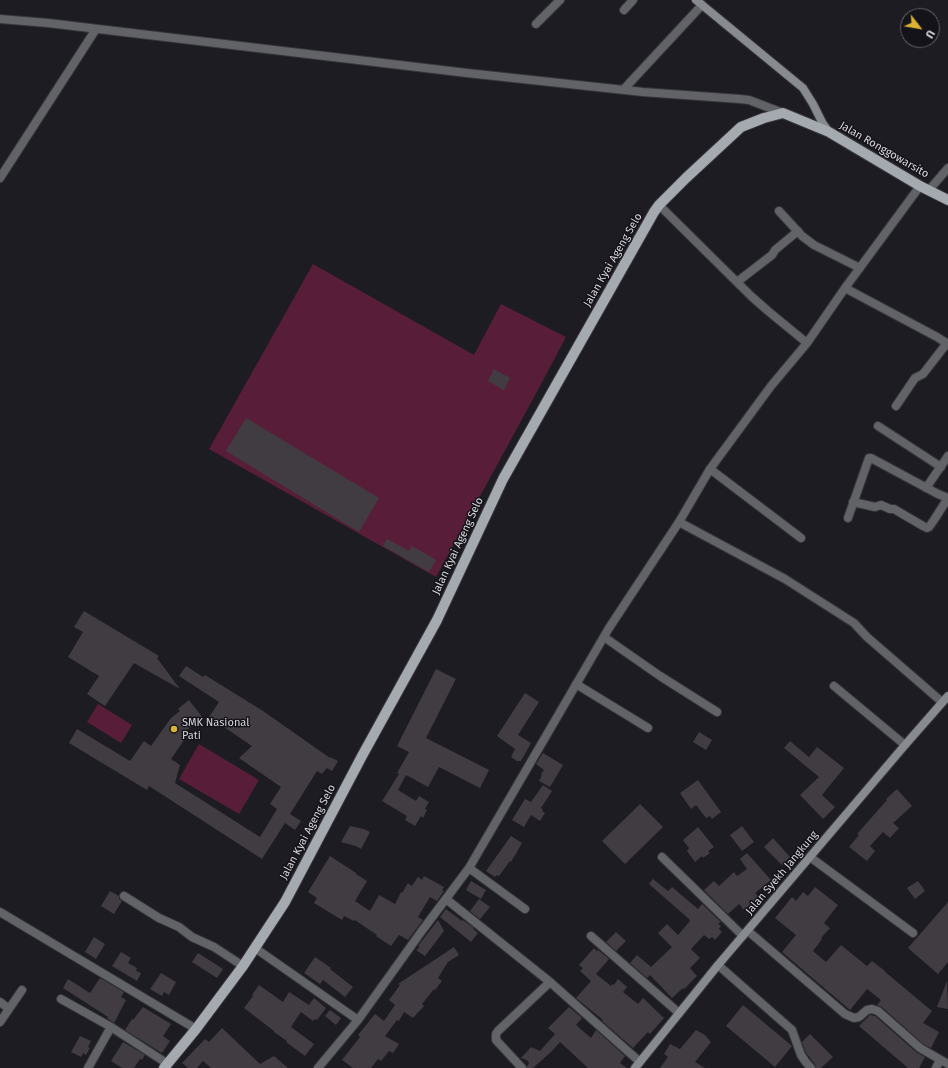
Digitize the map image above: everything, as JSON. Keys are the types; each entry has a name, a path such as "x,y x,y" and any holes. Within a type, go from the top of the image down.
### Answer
{"main road":[{"path":"699,2 803,88 829,132"},
{"path":"783,113 829,132"},
{"name":"Jalan Kyai Ageng Selo","path":"166,1066 243,966 285,902 362,756 437,620 503,479 654,212 686,178 741,127 764,118 783,113"},
{"name":"Jalan Ronggowarsito","path":"829,132 924,188 948,200"},
{"name":"Jalan Syekh Jangkung","path":"638,1065 718,965 905,744 946,701"}],"street":[{"path":"536,24 560,0"},
{"path":"624,10 633,0"},
{"path":"624,89 699,2"},
{"path":"0,19 467,73 643,92 740,99 748,100 783,113"},
{"path":"0,178 96,29"},
{"path":"318,1068 358,1020 469,868 608,628 679,522 710,469 753,409 807,343 860,268 924,188 948,168"},
{"path":"659,205 768,311 807,343"},
{"path":"779,211 814,245 860,268"},
{"path":"737,282 772,255 775,250 798,231"},
{"path":"845,288 937,337 947,344 923,374 915,378 896,406"},
{"path":"878,426 941,467"},
{"path":"926,488 948,456"},
{"path":"848,518 853,502 869,458 948,498 927,528 894,509 881,505 876,507 853,502"},
{"path":"710,469 801,538"},
{"path":"679,522 785,579 854,623 867,637 946,701"},
{"path":"604,637 660,676 717,712"},
{"path":"576,684 648,728"},
{"path":"834,686 905,744"},
{"path":"662,857 745,934 845,1014 854,1018 859,1017 867,1010 872,1009 878,1011 920,1048 948,1064"},
{"path":"810,857 913,933"},
{"path":"469,868 525,909"},
{"path":"124,896 159,918 184,930 192,937 214,947 243,966"},
{"path":"446,899 550,982 638,1065"},
{"path":"0,912 196,1029"},
{"path":"591,936 679,1014"},
{"path":"255,948 358,1020"},
{"path":"718,965 792,1030 801,1055 804,1061 811,1068"},
{"path":"522,1068 496,1040 496,1034 550,982"},
{"path":"0,1022 22,990"},
{"path":"62,999 111,1027 166,1066"},
{"path":"0,1002 9,1009"},
{"path":"88,1068 111,1027"},
{"path":"936,1068 940,1060"}],"shaded area":[{"path":"313,264 474,355 501,304 566,337 436,577 209,449"},
{"path":"98,704 132,725 121,743 87,722"},
{"path":"199,744 259,780 239,814 179,779"}],"building":[{"path":"494,369 510,378 504,390 488,381"},
{"path":"246,418 379,498 359,532 226,451"},
{"path":"387,539 409,551 412,546 436,560 429,572 383,546"},
{"path":"84,611 159,656 157,658 180,689 134,663 105,706 87,694 99,676 68,657 83,632 74,627"},
{"path":"186,666 203,677 205,675 263,711 330,758 338,761 332,771 327,768 322,774 317,771 290,814 301,821 295,830 285,823 262,859 149,786 147,790 69,743 77,729 130,761 144,741 151,746 171,718 180,711 178,709 189,700 203,718 183,733 187,736 171,759 180,765 175,783 260,837 277,809 270,804 281,787 239,758 252,746 209,717 219,702 179,676"},
{"path":"436,669 456,679 426,738 489,770 480,788 439,767 428,787 406,775 398,790 416,801 419,796 429,802 425,809 427,810 423,818 421,816 415,826 405,820 407,816 382,801 399,774 397,773 409,752 397,746"},
{"path":"525,693 539,702 518,735 531,743 521,761 517,761 511,757 515,749 497,736"},
{"path":"699,732 712,740 706,750 693,742"},
{"path":"790,741 809,757 817,747 844,768 822,795 835,807 823,819 800,795 819,777 784,748"},
{"path":"543,753 563,765 550,787 539,781 544,770 536,764"},
{"path":"698,780 721,812 712,819 710,816 706,818 696,805 691,809 680,793"},
{"path":"543,785 552,791 541,808 545,813 540,821 531,815 524,827 512,820 525,799 531,802"},
{"path":"897,789 912,806 893,823 899,828 890,838 883,832 870,846 875,851 867,861 849,847 859,835 857,834 887,800 886,799"},
{"path":"640,804 663,827 625,864 602,841"},
{"path":"350,826 370,832 361,849 341,842"},
{"path":"742,826 754,842 742,851 730,835"},
{"path":"698,827 714,847 708,851 710,853 703,858 702,856 695,862 687,851 689,848 683,840"},
{"path":"511,836 522,843 511,862 510,861 499,876 497,875 495,877 486,871"},
{"path":"773,838 790,857 782,865 764,847"},
{"path":"747,853 771,880 755,893 759,897 744,910 739,904 728,914 704,890 714,881 719,886 734,872 737,876 747,869 740,859"},
{"path":"330,856 367,881 355,901 370,911 379,895 395,904 401,892 402,893 408,883 412,886 418,877 422,880 424,876 444,887 442,890 444,891 437,901 430,897 418,917 423,920 408,940 399,935 391,946 355,920 354,921 344,916 342,920 314,903 317,898 308,892"},
{"path":"653,879 668,891 672,887 698,909 702,904 721,922 718,924 721,926 719,929 722,932 715,940 712,937 709,939 704,935 691,949 700,958 690,968 697,976 672,998 650,975 647,978 630,963 637,955 651,967 672,947 658,933 667,924 678,935 690,921 649,884"},
{"path":"471,881 486,890 481,899 466,890"},
{"path":"918,881 925,891 915,899 907,888"},
{"path":"815,887 838,905 824,923 830,928 821,938 822,939 813,951 826,962 841,945 867,966 872,961 885,971 932,1011 923,1023 939,1032 931,1048 923,1044 882,1007 877,1005 881,1000 867,989 850,1010 782,952 796,935 775,918 792,897 796,901 803,892 808,896"},
{"path":"110,891 119,896 119,899 122,901 114,914 101,906"},
{"path":"479,899 490,907 480,919 470,911"},
{"path":"948,902 948,962 938,974 908,948"},
{"path":"446,909 474,928 473,929 478,933 471,942 440,917"},
{"path":"438,920 444,931 425,956 416,950 420,947 418,946"},
{"path":"616,932 626,941 616,951 606,942"},
{"path":"94,937 105,944 96,959 85,952"},
{"path":"454,947 459,955 448,962 438,978 442,981 422,1004 424,1006 413,1018 404,1012 399,1021 397,1020 385,1036 399,1044 393,1053 389,1051 381,1061 378,1059 371,1068 353,1068 342,1060 360,1037 358,1035 375,1014 384,1021 395,1005 389,1000 400,985 398,984"},
{"path":"594,948 609,959 596,974 611,986 612,984 614,985 618,979 627,987 623,992 638,1004 643,998 664,1018 650,1034 648,1032 633,1048 602,1021 603,1020 576,998 591,981 580,971 583,968 579,965"},
{"path":"121,952 131,958 128,963 137,968 136,971 141,973 137,981 112,966"},
{"path":"198,953 223,969 217,978 192,962"},
{"path":"315,957 331,968 330,969 353,987 345,997 323,980 320,984 304,973"},
{"path":"161,973 176,982 169,995 164,992 162,996 150,989"},
{"path":"100,978 124,992 121,997 126,1000 114,1023 107,1018 108,1017 63,988 68,979 90,993"},
{"path":"947,981 948,1009 937,1007"},
{"path":"259,985 283,1002 289,992 309,1005 314,998 326,1008 317,1020 315,1019 313,1021 301,1012 291,1027 314,1044 305,1056 244,1008"},
{"path":"743,1005 792,1046 775,1067 726,1026"},
{"path":"143,1007 171,1024 163,1036 170,1041 162,1053 125,1030 132,1019 133,1020"},
{"path":"569,1007 582,1018 576,1025 591,1038 596,1030 625,1056 620,1063 627,1068 588,1068 560,1042 533,1068 527,1068 529,1063 527,1060 521,1058 531,1047 540,1051 555,1034 548,1028"},
{"path":"330,1010 341,1018 336,1025 325,1016"},
{"path":"870,1015 875,1016 916,1052 925,1057 919,1068 908,1068 859,1026"},
{"path":"222,1028 260,1064 274,1056 288,1068 211,1068 203,1061 197,1068 188,1068 182,1063 205,1039 209,1042"},
{"path":"696,1030 705,1035 711,1042 695,1062 705,1068 660,1068 668,1057 664,1054 670,1044 680,1049"},
{"path":"810,1034 833,1057 821,1068 816,1068 815,1064 806,1053 802,1042"},
{"path":"80,1036 91,1041 88,1047 90,1048 86,1055 83,1053 81,1057 71,1052"},
{"path":"123,1042 145,1055 142,1060 140,1059 134,1068 122,1068 111,1061"}],"place":[{"name":"SMK Nasional Pati","path":"174,729"}]}
